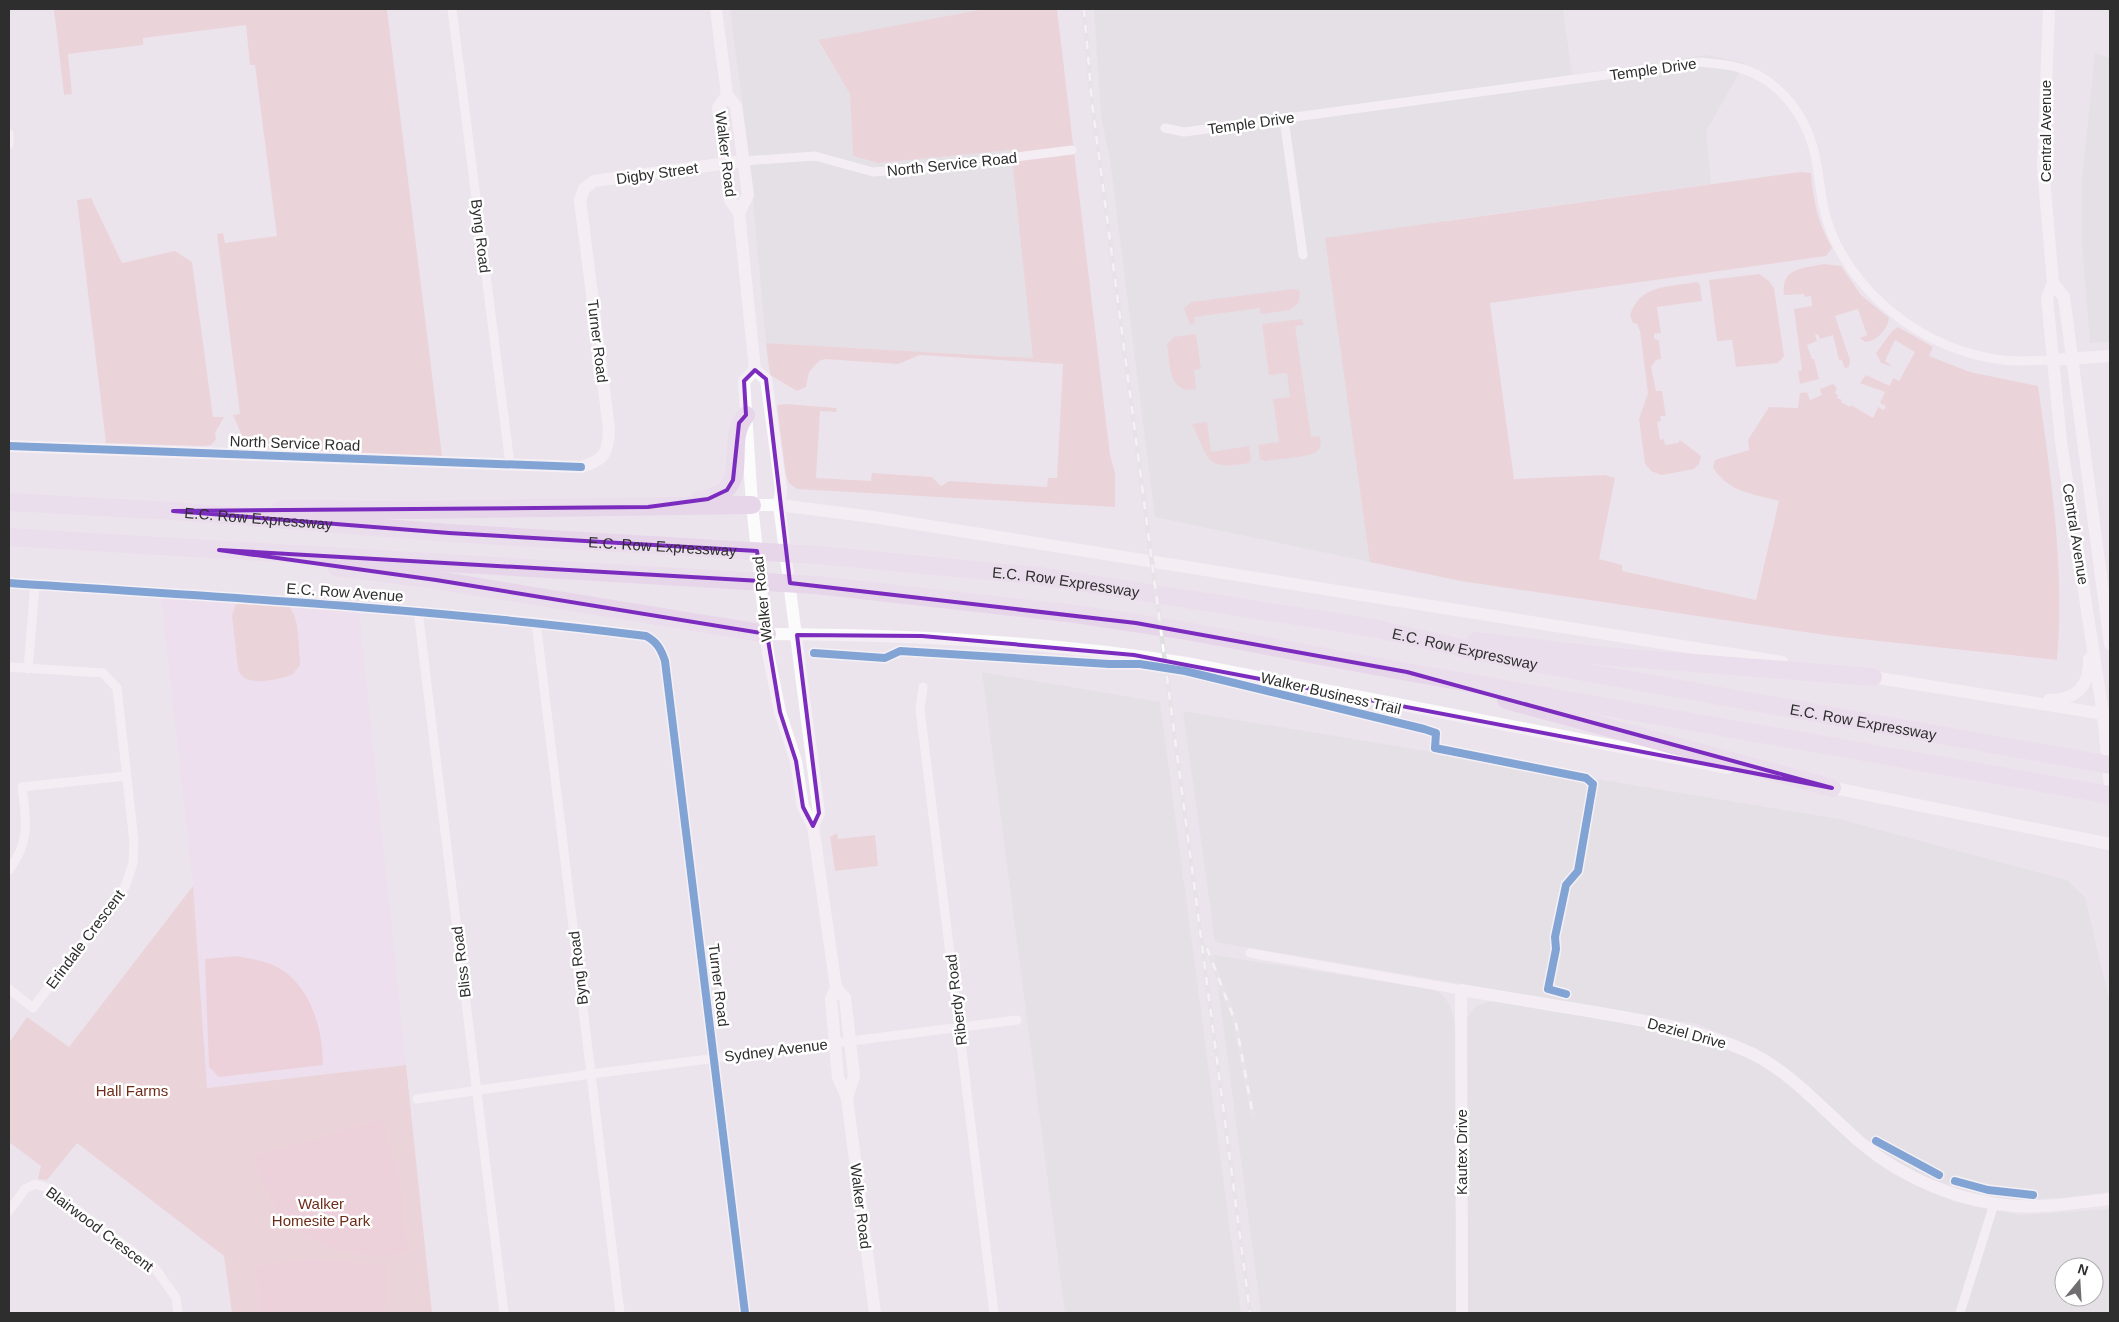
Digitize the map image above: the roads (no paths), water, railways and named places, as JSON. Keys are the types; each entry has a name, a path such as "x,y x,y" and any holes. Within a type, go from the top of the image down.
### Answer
{"highway":[{"path":"648,507 708,499 727,490 735,472 739,423 746,415"},
{"name":"E.C. Row Expressway","path":"9,502 173,511 449,533 818,555 1039,576 1373,628 1516,660 2110,765"},
{"path":"173,511 752,505"},
{"name":"E.C. Row Expressway","path":"9,537 816,585 1136,622 1407,672 2110,795"},
{"path":"219,550 291,562 436,580 767,634"},
{"path":"1373,628 1603,656 1873,677"},
{"path":"1407,672 1832,788"}],"main road":[{"name":"Walker Road","path":"716,9 727,95 736,106 748,195 739,213"},
{"name":"Central Avenue","path":"2049,9 2043,167 2053,283 2046,298 2061,442 2106,714 2104,743 2110,786"},
{"name":"Walker Road","path":"727,95 718,108 730,200 739,213 755,370 766,379 781,490 778,505 797,635 819,813 813,826"},
{"name":"Digby Street","path":"580,200 584,189 594,181 743,161"},
{"name":"Turner Road","path":"580,200 609,429 605,454 597,462 581,466"},
{"name":"Central Avenue","path":"2053,283 2064,297 2110,644"},
{"path":"2072,358 2110,356"},
{"name":"Temple Drive","path":"2052,360 2072,358"},
{"name":"Walker Road","path":"755,370 744,381 752,505 768,653 780,712 796,761 803,807 813,826 836,988 845,998 854,1076 847,1098"},
{"name":"North Service Road","path":"9,446 581,466"},
{"path":"752,505 778,505 873,517 2106,714"},
{"path":"767,634 922,636 1057,646 1186,662 2110,844"},
{"path":"2021,700 2068,699 2082,690 2089,669 2088,644 2092,638"},
{"name":"Walker Road","path":"836,988 830,999 838,1077 847,1098 874,1313"},
{"name":"Deziel Drive","path":"1461,990 1641,1020 1715,1038 1752,1054 1774,1067 1798,1085 1862,1144 1888,1163 1947,1192 1994,1204 2043,1206 2110,1199"},
{"name":"Kautex Drive","path":"1461,990 1462,1313"}],"street":[{"name":"Byng Road","path":"452,9 510,464"},
{"name":"Temple Drive","path":"1165,128 1184,132 1702,62 1737,67 1764,78 1788,98 1807,126 1815,155 1820,200 1831,233 1860,282 1881,303 1922,333 1950,346 1980,355 2016,361 2052,360"},
{"path":"1284,119 1304,255"},
{"path":"9,134 9,144"},
{"name":"North Service Road","path":"743,161 815,156 873,172 927,168 1072,150"},
{"name":"E.C. Row Avenue","path":"9,583 418,611 536,622 646,636 655,641 661,649 664,661"},
{"path":"9,667 28,668 35,584"},
{"name":"Bliss Road","path":"418,611 504,1313"},
{"name":"Byng Road","path":"536,622 620,1313"},
{"name":"Turner Road","path":"664,661 746,1313"},
{"name":"Erindale Crescent","path":"9,989 33,1008 125,887 133,863 134,842 117,688 103,673 28,668"},
{"name":"Riberdy Road","path":"922,687 920,709 994,1313"},
{"path":"9,870 20,851 27,831 22,786 126,776"},
{"name":"Deziel Drive","path":"1250,953 1461,990"},
{"name":"Sydney Avenue","path":"417,1099 477,1089 1017,1020"},
{"name":"Blairwood Crescent","path":"9,1211 25,1189 35,1184 48,1188 155,1268 176,1298 178,1313"},
{"path":"1960,1313 1994,1204"}],"railway":[{"path":"1084,9 1092,103 1250,1313"},
{"path":"1207,948 1236,1024 1253,1116"}],"park label":[{"name":"Hall Farms","path":"132,1090"},
{"name":"Walker Homesite Park","path":"321,1212"}]}
